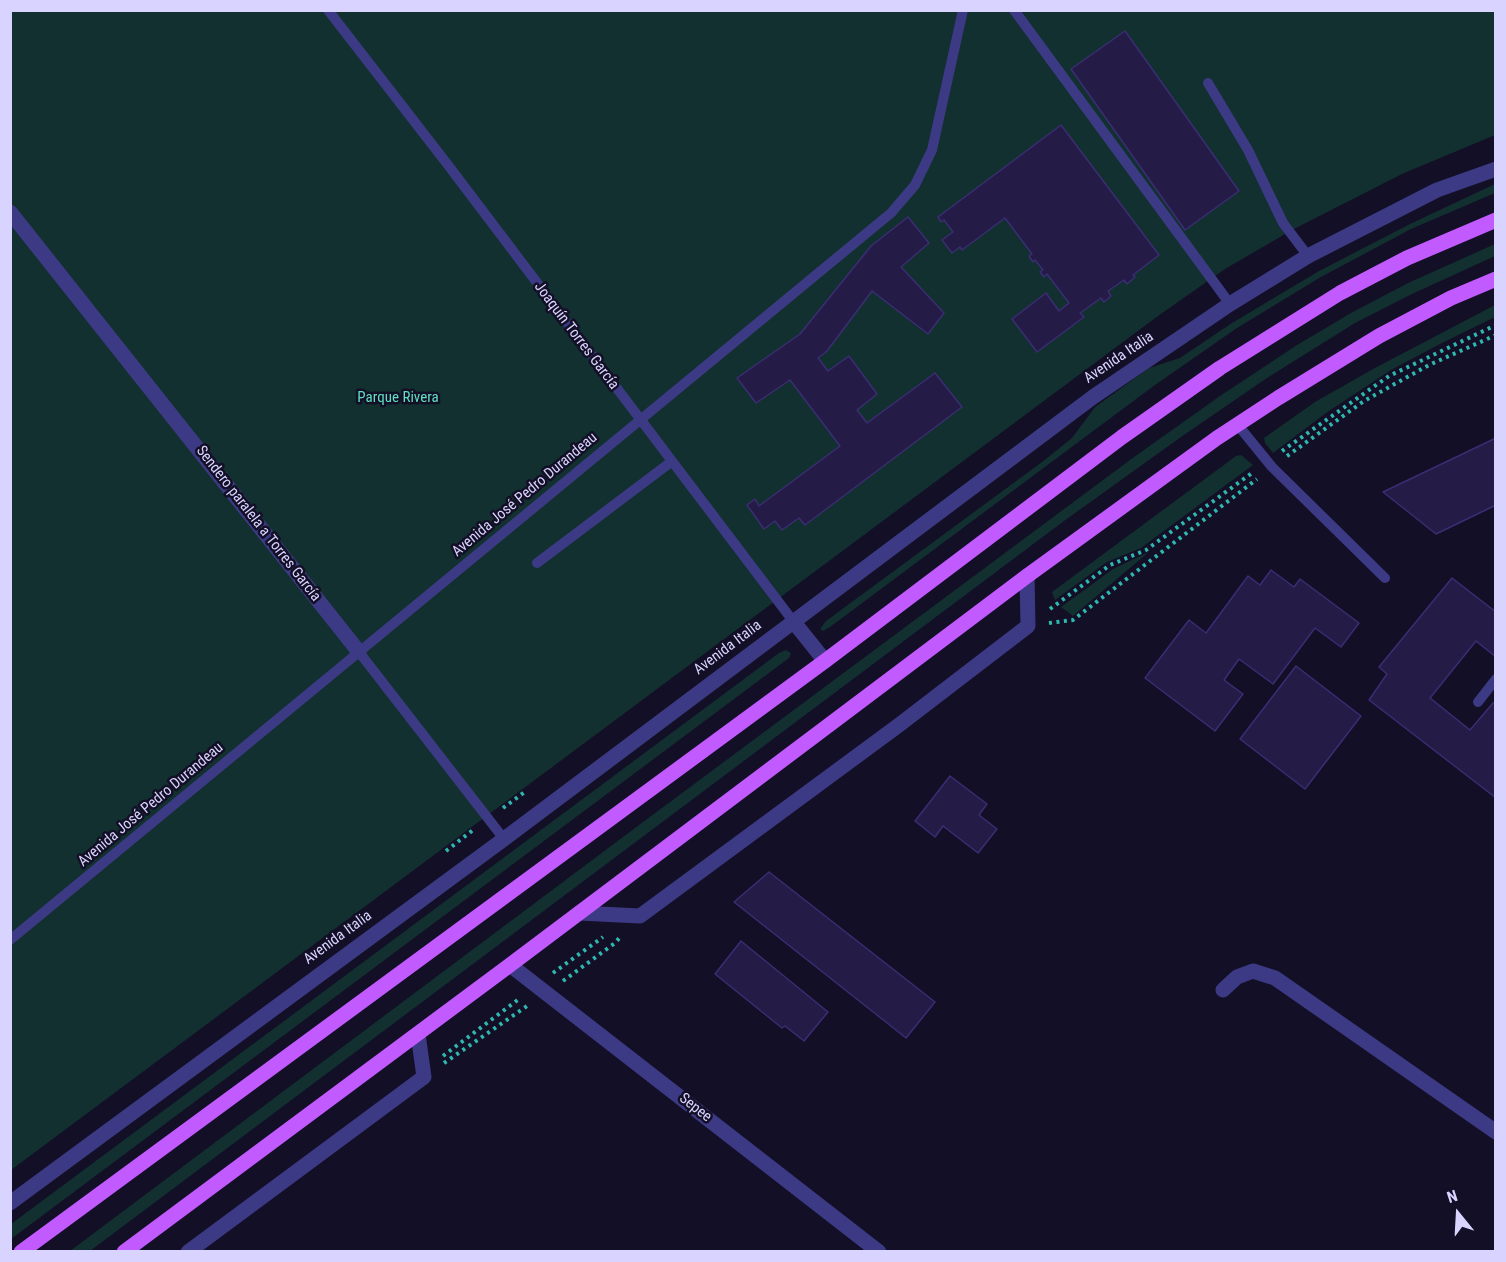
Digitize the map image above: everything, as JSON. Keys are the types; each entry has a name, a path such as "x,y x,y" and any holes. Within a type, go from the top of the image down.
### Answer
{"main road":[{"path":"21,1251 825,661 1122,437 1220,368 1340,293 1407,258 1496,220"},
{"path":"124,1251 418,1034 1027,576 1237,424 1379,336 1451,298 1496,279"}],"street":[{"name":"Avenida Italia","path":"10,1203 504,838 1093,396 1230,304 1308,256 1437,190 1496,169"},
{"name":"Sendero paralela a Torres García","path":"10,212 359,652"},
{"path":"579,913 640,916 899,725 1028,626 1027,576"},
{"name":"Joaquín Torres García","path":"793,621 825,661"},
{"name":"Sepee","path":"510,965 879,1251"},
{"path":"1223,990 1237,977 1253,971 1275,978 1496,1132"},
{"path":"188,1251 424,1077 418,1034"}],"lane":[{"name":"Joaquín Torres García","path":"328,10 793,621"},
{"name":"Avenida José Pedro Durandeau","path":"10,940 891,213 915,185 932,150 963,10"},
{"path":"1014,10 1230,304"},
{"path":"1208,83 1248,150 1283,223 1308,256"},
{"path":"1237,424 1272,467 1385,578"},
{"path":"537,563 671,462"},
{"name":"Sendero paralela a Torres García","path":"359,652 504,838"},
{"path":"1478,702 1496,679"}],"green space":[{"name":"Parque Rivera","path":"11,11 1495,11 1495,135 1402,174 1292,230 1225,269 1158,316 11,1170"},
{"path":"1495,184 1495,193 1411,229 1321,277 1237,328 1155,385 830,627 823,631 820,629 826,621 1042,462 1072,438 1095,407 1149,368 1180,358 1232,323 1319,271 1410,224"},
{"path":"1495,244 1495,256 1355,323 1267,378 1181,437 1064,521 90,1251 70,1251 1134,457 1220,396 1297,345 1351,313 1408,283"},
{"path":"1495,305 1495,317 1391,370 1326,413 1273,453 1265,443 1264,438 1315,402"},
{"path":"1241,455 1253,465 1141,548 1107,562 1055,600 1052,592 1236,456"},
{"path":"1149,552 1073,616 1061,607 1113,569"},
{"path":"786,650 791,653 789,658 11,1239 11,1224"}],"building":[{"path":"1125,31 1239,191 1185,230 1071,69"},
{"path":"1061,125 1159,255 1133,275 1135,277 1127,284 1124,280 1108,291 1111,296 1104,302 1101,298 1080,313 1084,317 1037,352 1012,319 1046,293 1059,311 1069,303 1047,274 1044,277 1040,272 1043,270 1035,260 1033,262 1029,256 1032,254 1005,218 962,250 960,247 952,253 942,240 953,232 944,220 941,222 938,217"},
{"path":"908,217 929,243 901,267 944,313 928,334 872,291 827,351 818,358 828,371 849,356 877,394 857,410 867,423 935,373 962,407 805,525 799,518 782,530 775,521 764,529 747,505 755,499 759,506 840,446 790,380 756,403 737,378 800,334 871,246"},
{"path":"1496,438 1496,505 1436,534 1383,492"},
{"path":"1271,570 1294,587 1300,579 1359,623 1341,647 1315,628 1273,684 1239,659 1224,680 1243,694 1215,731 1145,678 1189,620 1206,633 1248,576 1260,585"},
{"path":"1452,578 1496,612 1496,657 1476,641 1430,698 1470,730 1493,703 1496,703 1496,798 1369,700 1387,674 1379,667"},
{"path":"1296,666 1361,716 1305,789 1240,739"},
{"path":"950,776 987,804 979,815 997,829 978,853 943,826 935,837 915,821"},
{"path":"769,872 935,1002 906,1038 734,902"},
{"path":"741,941 828,1012 804,1041 785,1026 782,1028 715,974"}]}
